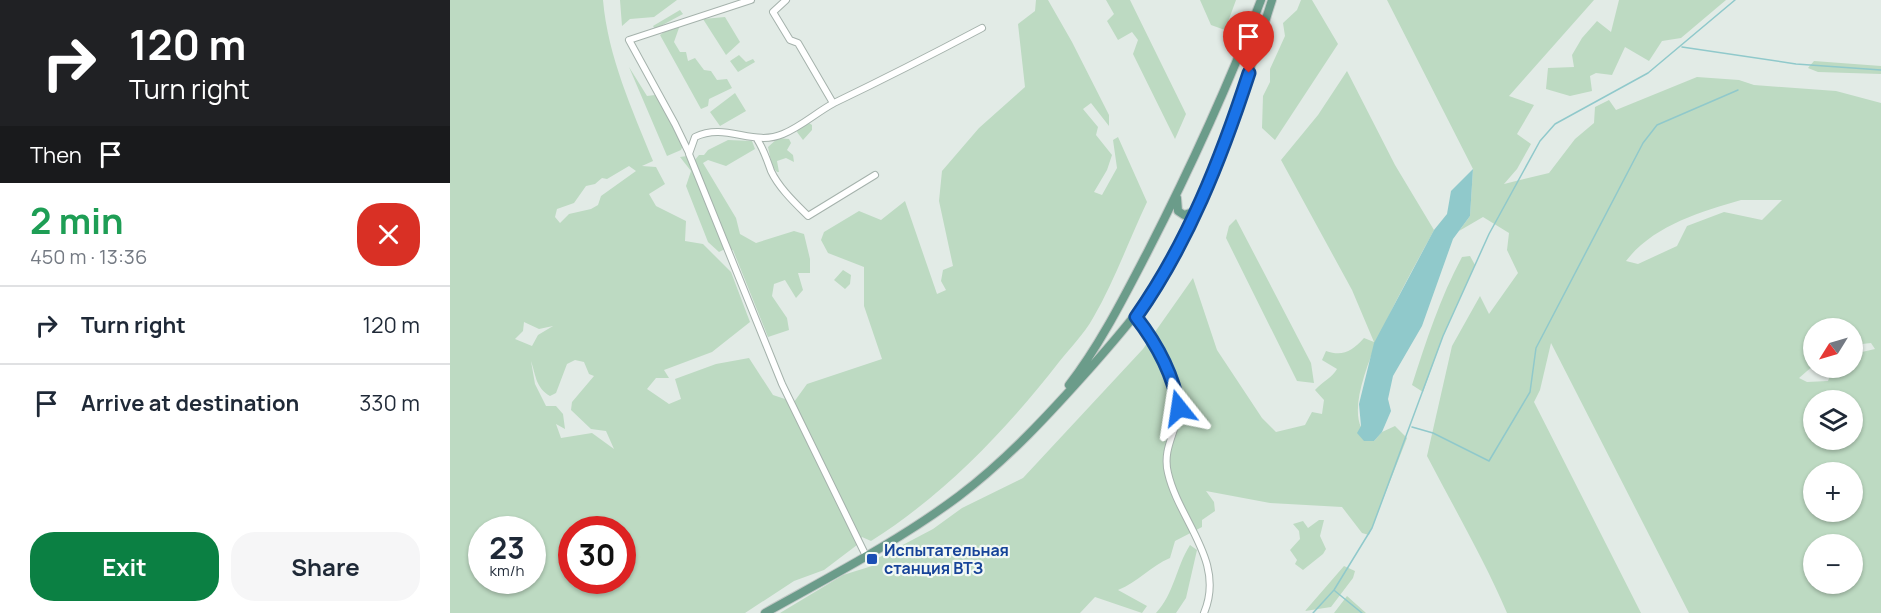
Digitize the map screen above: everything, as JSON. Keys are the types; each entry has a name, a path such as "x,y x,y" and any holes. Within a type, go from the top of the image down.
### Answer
{"main road":[{"path":"1027,434 1071,383 1098,341 1178,192 1239,58 1261,0"},
{"path":"765,613 866,556 958,496 1027,434 1136,317 1175,257 1196,211 1235,115 1272,0"},
{"path":"1178,192 1176,205 1178,211 1184,215 1196,211"}],"street":[{"path":"751,0 629,40 689,154 782,384 866,556"},
{"path":"786,0 773,12 790,40 798,43 833,104"},
{"path":"689,154 695,138 708,131 745,135 757,140 784,134 833,104 982,28"},
{"path":"757,140 767,156 771,171 784,191 808,216 875,176"},
{"path":"1136,317 1151,336 1164,360 1176,393 1178,414 1168,443 1166,465 1179,507 1207,558 1210,591 1204,613"}],"green space":[{"path":"450,0 603,0 615,62 653,161 642,166 656,167 665,184 649,194 656,206 686,221 685,241 703,244 731,272 750,322 712,352 664,370 669,378 656,378 647,389 669,404 681,399 675,379 716,364 749,358 773,395 794,402 807,384 882,359 864,306 864,267 828,253 821,240 824,232 859,211 881,220 905,201 937,294 946,290 941,281 943,270 953,266 939,201 942,171 979,128 1025,87 1018,24 1035,11 1036,0 1048,0 1109,115 1109,126 1091,103 1083,109 1098,127 1096,135 1112,155 1107,170 1094,192 1102,195 1117,168 1113,140 1118,137 1147,202 1108,290 1089,324 1039,387 1018,412 949,482 898,523 871,541 862,537 857,545 824,570 794,581 745,613 450,613","holes":["629,166 636,171 601,196 598,205 569,214 560,223 555,217 557,209 574,203 586,186 595,184 602,178 607,179","524,322 539,329 553,326 538,335 532,346 515,339 523,331","575,360 584,362 589,374 594,376 572,402 571,410 591,429 606,431 614,449 592,433 561,438 556,424 565,429 563,414 556,406 546,406 535,384 531,361 539,385 550,396 556,393 567,364"]},
{"path":"620,0 677,0 654,17 630,19 622,26"},
{"path":"1106,0 1130,0 1186,114 1175,139 1133,54 1138,40 1132,32 1118,40 1107,21 1114,14"},
{"path":"1200,0 1236,0 1225,30 1211,25"},
{"path":"1301,0 1312,0 1338,44 1275,140 1262,128 1263,96 1270,82 1270,69 1285,36 1283,23 1297,10"},
{"path":"1387,0 1594,0 1509,96 1534,105 1517,134 1531,144 1517,169 1504,184 1549,173 1575,139 1594,123 1595,107 1609,100 1616,110 1697,77 1739,80 1754,85 1836,91 1881,103 1881,613 1689,613 1551,343 1540,390 1534,402 1641,613 1507,613 1479,553 1427,456 1452,346 1480,296 1489,314 1518,273 1507,250 1509,233 1483,217 1459,231 1470,216 1473,169","holes":["1741,200 1782,200 1762,220 1724,212 1687,226 1677,246 1638,264 1626,261 1649,238 1663,229 1693,215"]},
{"path":"1619,0 1726,0 1681,38 1662,41 1649,61 1625,47 1612,75 1596,73 1590,76 1592,91 1570,96 1546,89 1548,68 1574,67 1572,55 1582,38 1597,21 1611,32"},
{"path":"680,10 683,14 655,29 653,26"},
{"path":"725,17 740,42 726,55 703,19"},
{"path":"678,22 680,25 674,42 680,52 686,52 688,61 695,58 704,70 711,71 717,80 727,79 732,88 709,99 708,106 701,109 660,35"},
{"path":"739,55 746,62 753,59 755,62 738,72 730,61"},
{"path":"1814,61 1881,66 1881,74 1818,72 1808,68"},
{"path":"629,67 647,96 655,95 685,140 681,150 667,156"},
{"path":"1347,71 1395,165 1434,230 1383,328 1362,385 1358,409 1361,427 1364,431 1374,441 1382,432 1395,426 1407,438 1369,535 1362,533 1342,507 1270,503 1206,491 1214,502 1215,511 1202,520 1202,527 1175,541 1170,558 1118,590 1147,606 1142,613 1095,597 1080,613 780,613 843,575 872,566 878,558 933,529 962,508 1023,478 1143,349 1193,278 1217,350 1262,418 1276,432 1305,425 1312,412 1322,414 1324,400 1315,390 1337,369 1322,360 1326,351 1347,352 1364,338 1374,342 1352,290 1281,160 1318,115"},
{"path":"735,93 746,111 720,126 710,112"},
{"path":"809,123 812,125 812,130 803,140 797,132 799,127"},
{"path":"778,138 789,139 791,143 787,150 793,155 794,162 786,158 777,161 779,172 777,172 772,166 768,147"},
{"path":"728,140 752,141 755,149 726,166 708,160 703,163 736,218 740,234 756,243 794,231 804,234 810,259 810,273 798,273 803,290 796,298 785,280 774,284 772,296 787,318 789,330 768,337 733,250 725,249 719,252 708,242 686,186 691,171 680,157 687,156 694,161 699,155 704,155 708,150"},
{"path":"1236,219 1311,363 1314,383 1297,381 1226,238 1229,226"},
{"path":"1470,256 1475,265 1443,336 1423,392 1412,385 1428,336 1462,257"},
{"path":"843,270 851,275 850,284 845,289 834,280"},
{"path":"1319,520 1324,520 1320,536 1326,549 1303,570 1295,564 1297,560 1290,550 1300,539 1299,531 1293,524 1303,521 1308,528"},
{"path":"1190,545 1197,550 1186,598 1176,613 1156,613 1171,589"},
{"path":"1344,566 1355,571 1353,578 1331,607 1305,611"},
{"path":"1347,596 1366,613 1334,613"}],"water":[{"path":"1473,169 1470,216 1453,239 1422,326 1393,376 1388,399 1391,411 1382,432 1374,441 1364,441 1357,433 1361,426 1359,404 1374,343 1434,230 1447,214 1451,191"}],"waterway":[{"path":"1313,613 1334,590 1372,528 1443,336 1489,234 1540,141 1555,124 1648,73 1735,0"},
{"path":"1682,47 1796,64 1881,70"},
{"path":"1412,427 1433,433 1489,461 1530,392 1536,348 1643,143 1657,125 1738,90"},
{"path":"1335,591 1362,613"}],"place":[{"name":"Испытательная станция ВТЗ","path":"872,559"}],"route":[{"path":"1179,408 1164,360 1151,336 1136,317 1175,257 1212,177 1249,73"}]}
